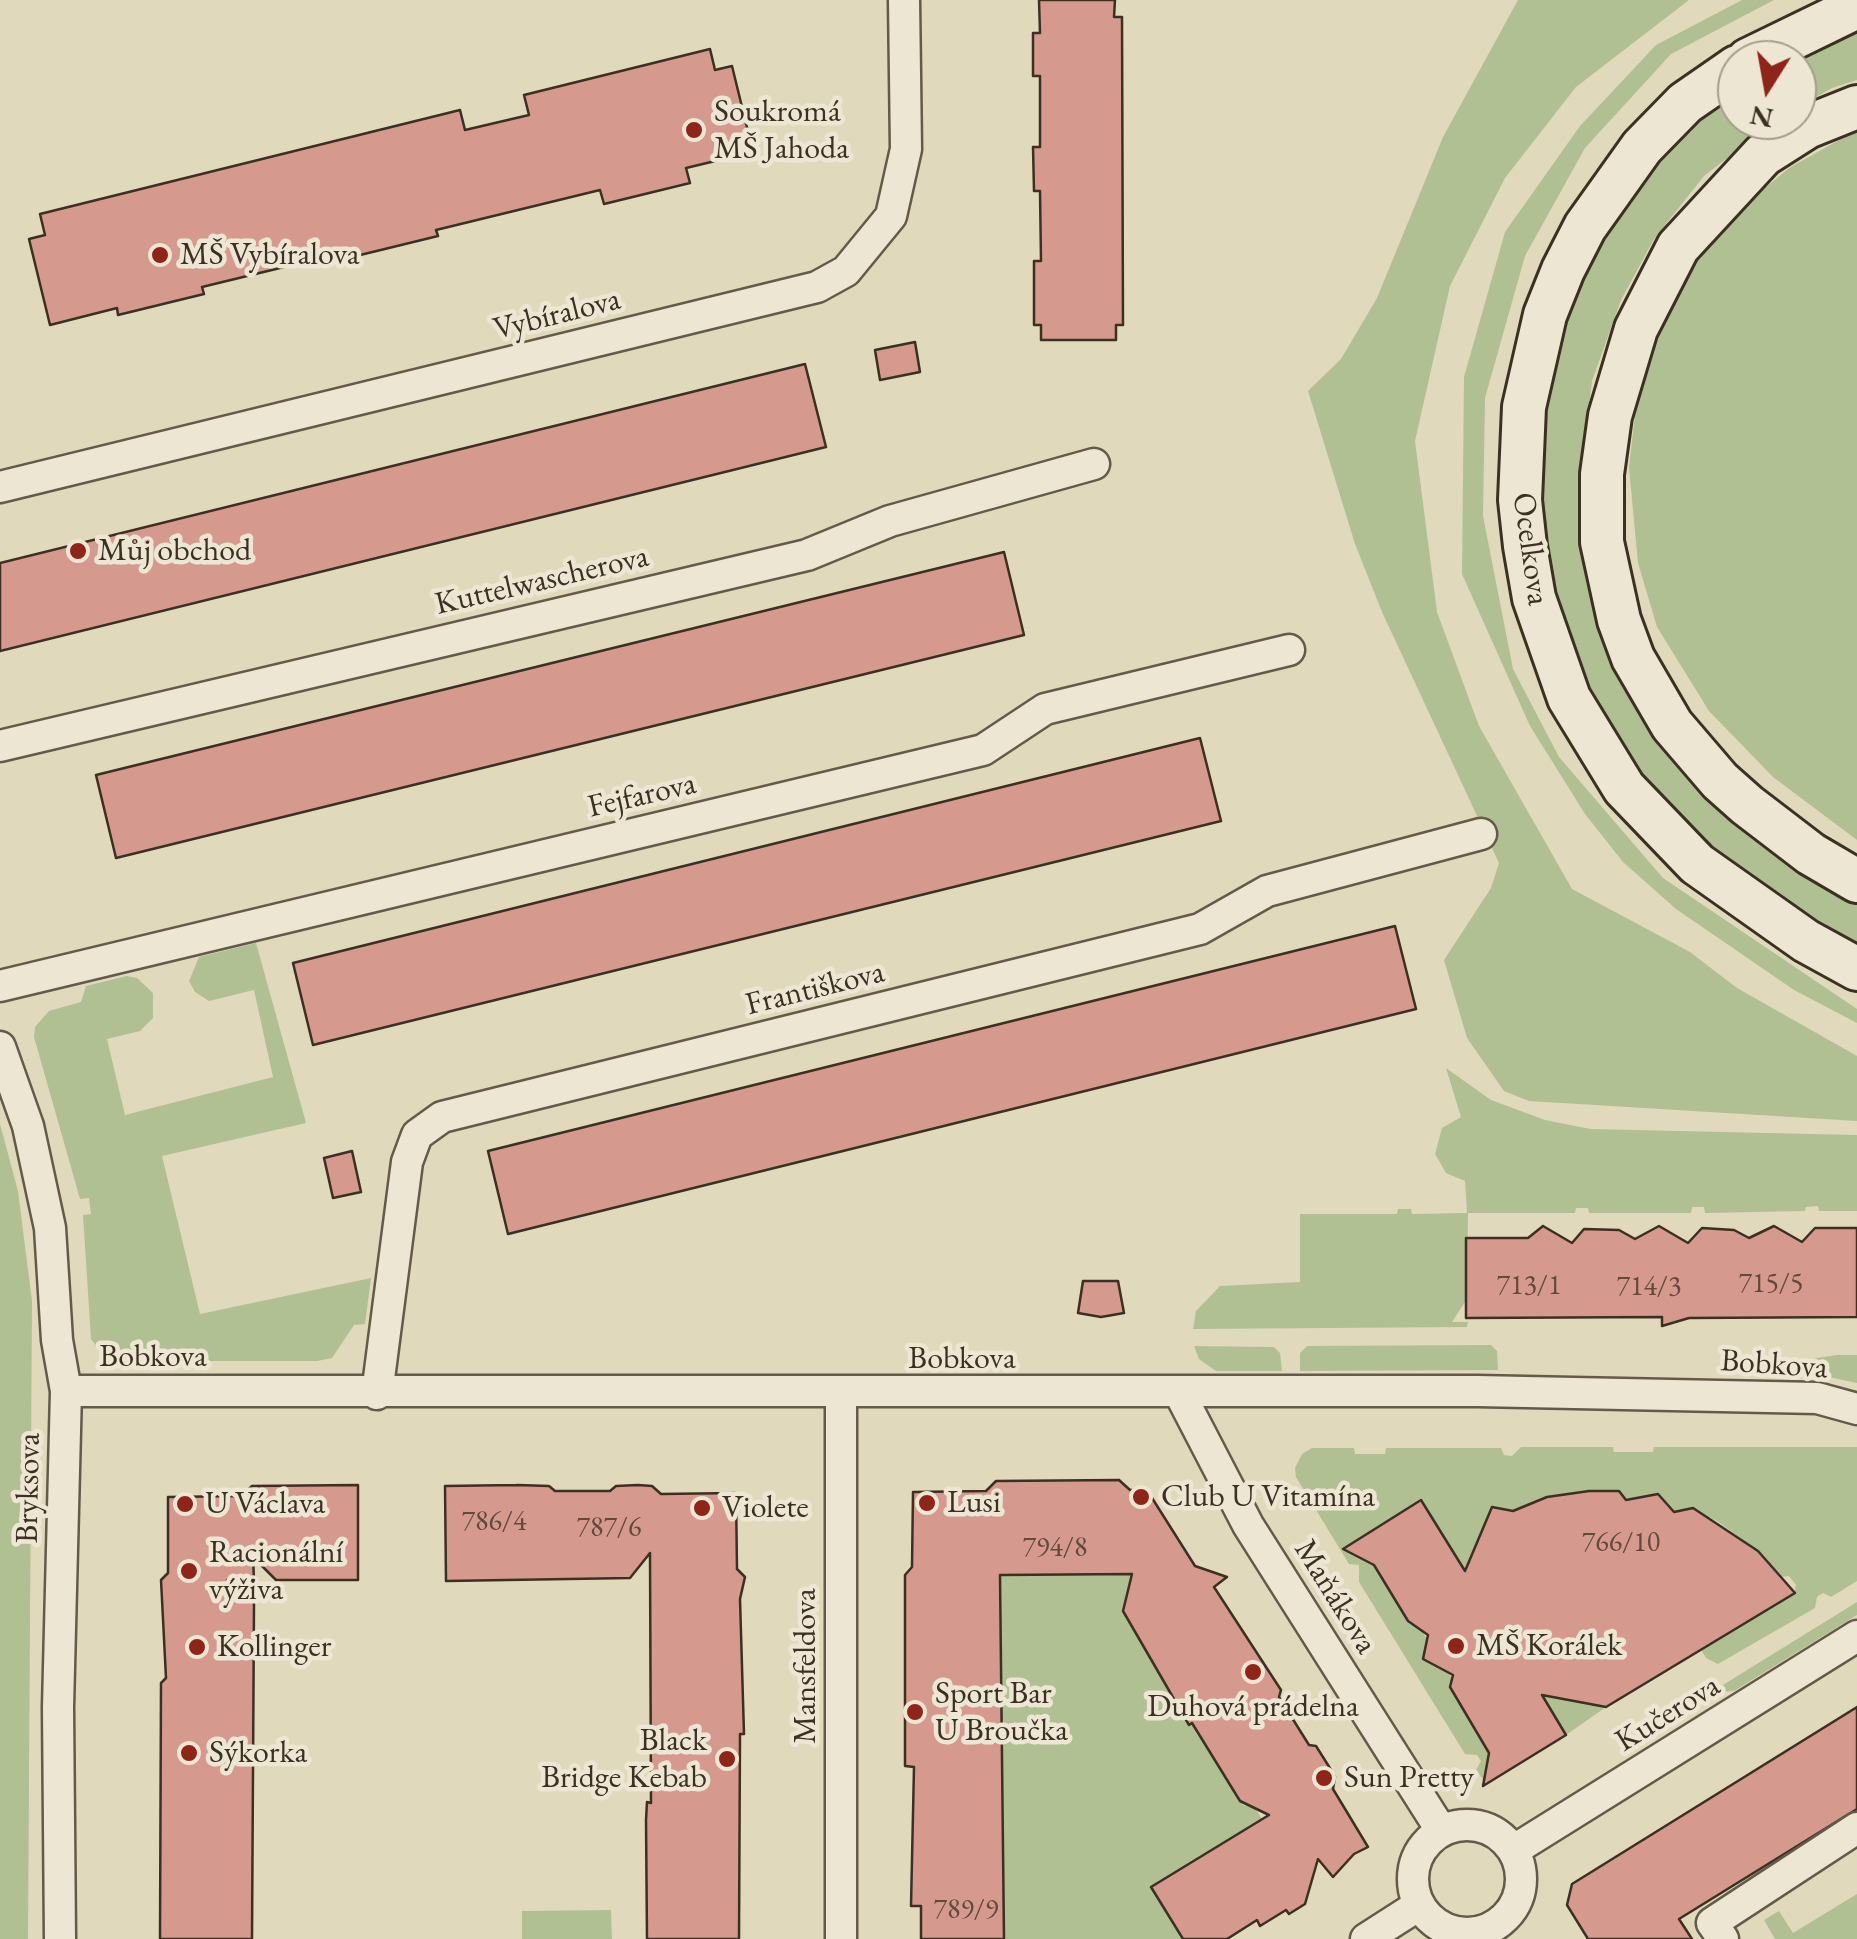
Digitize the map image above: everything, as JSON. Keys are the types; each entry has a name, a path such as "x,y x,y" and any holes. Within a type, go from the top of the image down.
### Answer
{"street":[{"name":"Vybíralova","path":"0,487 817,287 846,271 891,216 906,149 904,0"},
{"path":"1790,40 1857,8"},
{"name":"Ocelkova","path":"1717,80 1685,103 1642,147 1585,226 1563,270 1545,315 1524,407 1520,469 1525,546 1544,632 1569,698 1624,788 1697,864 1806,941 1857,969"},
{"path":"1857,107 1808,127 1763,155 1669,262 1636,328 1610,416 1602,474 1602,542 1619,620 1640,670 1672,725 1720,781 1748,805 1810,854 1857,881"},
{"name":"Kuttelwascherova","path":"0,746 807,555 890,521 1094,464"},
{"name":"Fejfarova","path":"0,986 983,750 1046,710 1289,650"},
{"name":"Františkova","path":"377,1394 407,1162 416,1135 442,1117 1200,929 1267,892 1480,834"},
{"name":"Bryksova","path":"0,1047 28,1126 50,1228 57,1340 66,1391 58,1708 60,1939"},
{"name":"Bobkova","path":"66,1391 1477,1391 1817,1398 1857,1409"},
{"name":"Mansfeldova","path":"841,1394 841,1939"},
{"name":"Maňákova","path":"1180,1394 1248,1525 1441,1830"},
{"name":"Kučerova","path":"1514,1850 1857,1636"},
{"path":"1472,1824 1488,1828 1514,1850 1521,1866 1518,1900 1500,1932 1462,1933 1430,1919 1419,1905 1414,1890 1417,1857 1441,1830 1472,1824"},
{"path":"1723,1939 1712,1922 1857,1828"},
{"path":"1366,1939 1419,1905"}],"green space":[{"path":"1518,0 1689,0 1576,87 1505,178 1450,286 1415,441 1437,612 1479,726 1572,889 1690,952 1737,988 1857,1056 1857,1121 1529,1101 1504,1091 1467,1038 1444,960 1491,888 1499,863 1382,612 1355,544 1308,391 1341,359 1377,298 1443,137"},
{"path":"1742,0 1774,0 1671,54 1585,148 1525,256 1485,398 1483,516 1513,669 1559,757 1663,878 1857,1009 1857,1023 1794,990 1676,909 1623,862 1585,814 1530,726 1462,574 1464,377 1505,232 1580,126 1656,45"},
{"path":"1857,26 1857,80 1817,97 1817,44"},
{"path":"1717,96 1717,140 1751,140 1704,176 1654,239 1621,300 1592,381 1580,483 1584,536 1636,689 1857,890 1857,955 1739,884 1640,788 1555,642 1531,454 1581,256 1697,108"},
{"path":"1857,130 1857,840 1773,777 1709,711 1657,627 1638,563 1629,467 1639,380 1656,334 1694,263 1740,209 1789,168"},
{"path":"256,943 306,1123 162,1156 200,1314 371,1278 365,1324 354,1325 332,1358 317,1361 126,1361 103,1355 91,1339 83,1215 91,1214 89,1198 80,1199 34,1037 35,1027 49,1011 81,1002 86,986 127,976 137,978 153,993 153,1018 140,1031 107,1039 125,1115 273,1077 254,990 209,1001 195,992 189,981 199,957"},
{"path":"1446,1068 1491,1100 1545,1120 1590,1129 1857,1135 1857,1211 1819,1211 1818,1206 1806,1207 1805,1211 1705,1213 1704,1207 1692,1207 1691,1213 1589,1213 1588,1208 1576,1208 1575,1213 1468,1213 1467,1299 1452,1322 1468,1322 1467,1327 1193,1329 1196,1311 1220,1286 1300,1282 1300,1214 1397,1214 1398,1209 1411,1209 1412,1214 1467,1213 1465,1181 1446,1173 1435,1154 1442,1128 1461,1117"},
{"path":"0,1124 18,1191 32,1301 28,1939 0,1939"},
{"path":"1491,1345 1497,1351 1498,1370 1300,1371 1300,1353 1307,1346"},
{"path":"1194,1346 1274,1347 1280,1353 1282,1371 1216,1371 1199,1359"},
{"path":"1857,1355 1857,1383 1800,1371 1816,1358"},
{"path":"1521,1447 1613,1447 1614,1452 1653,1452 1654,1447 1857,1447 1857,1581 1831,1597 1823,1593 1817,1597 1815,1608 1718,1664 1706,1658 1692,1635 1718,1618 1729,1633 1794,1593 1796,1585 1789,1576 1781,1577 1752,1546 1717,1521 1691,1508 1683,1515 1663,1509 1663,1499 1656,1494 1623,1501 1615,1490 1539,1500 1507,1513 1494,1509 1476,1587 1421,1500 1357,1556 1369,1557 1410,1624 1419,1626 1430,1644 1424,1651 1426,1659 1436,1664 1442,1662 1453,1681 1451,1691 1491,1756 1492,1773 1503,1774 1485,1782 1476,1770 1481,1761 1477,1755 1465,1754 1359,1582 1359,1565 1349,1564 1296,1477 1295,1468 1302,1454 1312,1448 1354,1448 1355,1454 1385,1454 1386,1448 1501,1448 1504,1455 1512,1456"},
{"path":"988,1567 1014,1569 1020,1575 1131,1575 1140,1589 1126,1597 1123,1611 1154,1661 1179,1689 1171,1694 1243,1805 1255,1808 1268,1828 1225,1841 1151,1887 1183,1939 1004,1939 1003,1783 999,1783"},
{"path":"1536,1599 1606,1707 1566,1735 1512,1647"},
{"path":"1857,1602 1857,1615 1734,1691 1710,1693"},
{"path":"1857,1894 1857,1939 1775,1939 1764,1920 1779,1911 1793,1933"},
{"path":"611,1910 612,1939 522,1939 522,1911"}],"building":[{"path":"1039,0 1115,0 1114,17 1122,17 1123,325 1116,325 1116,340 1041,340 1041,325 1034,325 1034,261 1041,261 1040,191 1034,191 1033,147 1040,147 1040,76 1033,76 1033,33 1040,33"},
{"path":"710,49 715,70 732,66 753,152 686,168 690,183 604,204 600,190 436,230 438,236 352,257 350,251 202,287 204,294 118,315 117,308 50,325 29,239 45,235 40,214 460,110 465,130 529,115 524,95"},
{"path":"915,342 920,372 880,380 875,350"},
{"path":"805,364 826,447 0,651 0,563"},
{"path":"1004,552 1024,635 116,858 96,775"},
{"path":"1200,738 1221,821 313,1045 293,963"},
{"path":"1395,926 1416,1009 508,1234 488,1151"},
{"path":"352,1151 361,1192 333,1198 324,1158"},
{"path":"1543,1226 1572,1243 1584,1229 1619,1230 1635,1239 1659,1226 1688,1243 1702,1228 1734,1230 1749,1238 1774,1226 1802,1242 1815,1228 1857,1228 1857,1317 1689,1318 1662,1326 1662,1317 1466,1318 1466,1238 1528,1238"},
{"path":"1083,1281 1118,1281 1124,1313 1101,1317 1078,1313"},
{"path":"1119,1480 1130,1490 1147,1490 1195,1566 1227,1577 1214,1587 1281,1690 1279,1697 1309,1745 1316,1746 1328,1765 1335,1777 1333,1789 1368,1847 1354,1854 1333,1877 1318,1859 1305,1904 1289,1914 1286,1910 1260,1926 1257,1920 1227,1939 1183,1939 1151,1887 1269,1815 1240,1801 1192,1723 1189,1725 1123,1611 1132,1574 1000,1575 1004,1939 921,1939 921,1906 911,1906 914,1767 905,1766 905,1575 912,1567 913,1492 986,1491 996,1481"},
{"path":"358,1485 358,1580 276,1580 253,1557 254,1580 227,1580 254,1603 252,1939 160,1939 161,1683 166,1678 161,1580 168,1573 168,1497 241,1496 252,1486"},
{"path":"638,1485 652,1486 661,1494 736,1493 737,1569 745,1577 740,1599 744,1734 740,1734 739,1939 647,1939 650,1553 630,1578 446,1581 445,1486 549,1486 555,1491 610,1491 616,1486"},
{"path":"1619,1491 1626,1500 1658,1494 1674,1512 1693,1508 1758,1551 1795,1593 1606,1707 1542,1695 1566,1735 1483,1786 1489,1753 1450,1687 1453,1675 1423,1659 1428,1635 1408,1621 1374,1565 1343,1549 1421,1500 1465,1571 1492,1507 1513,1511 1547,1497"},
{"path":"1857,1707 1857,1809 1679,1919 1692,1939 1588,1939 1567,1905 1572,1884"}],"place":[{"name":"Soukromá MŠ Jahoda","path":"694,130"},
{"name":"MŠ Vybíralova","path":"160,255"},
{"name":"Můj obchod","path":"78,551"},
{"name":"Club U Vitamína","path":"1141,1497"},
{"name":"Lusi","path":"927,1503"},
{"name":"U Václava","path":"185,1504"},
{"name":"Violete","path":"702,1508"},
{"name":"Racionální výživa","path":"189,1571"},
{"name":"MŠ Korálek","path":"1456,1646"},
{"name":"Kollinger","path":"197,1647"},
{"name":"Duhová prádelna","path":"1253,1672"},
{"name":"Sport Bar U Broučka","path":"915,1712"},
{"name":"Sýkorka","path":"189,1753"},
{"name":"Black Bridge Kebab","path":"727,1759"},
{"name":"Sun Pretty","path":"1324,1778"}]}
